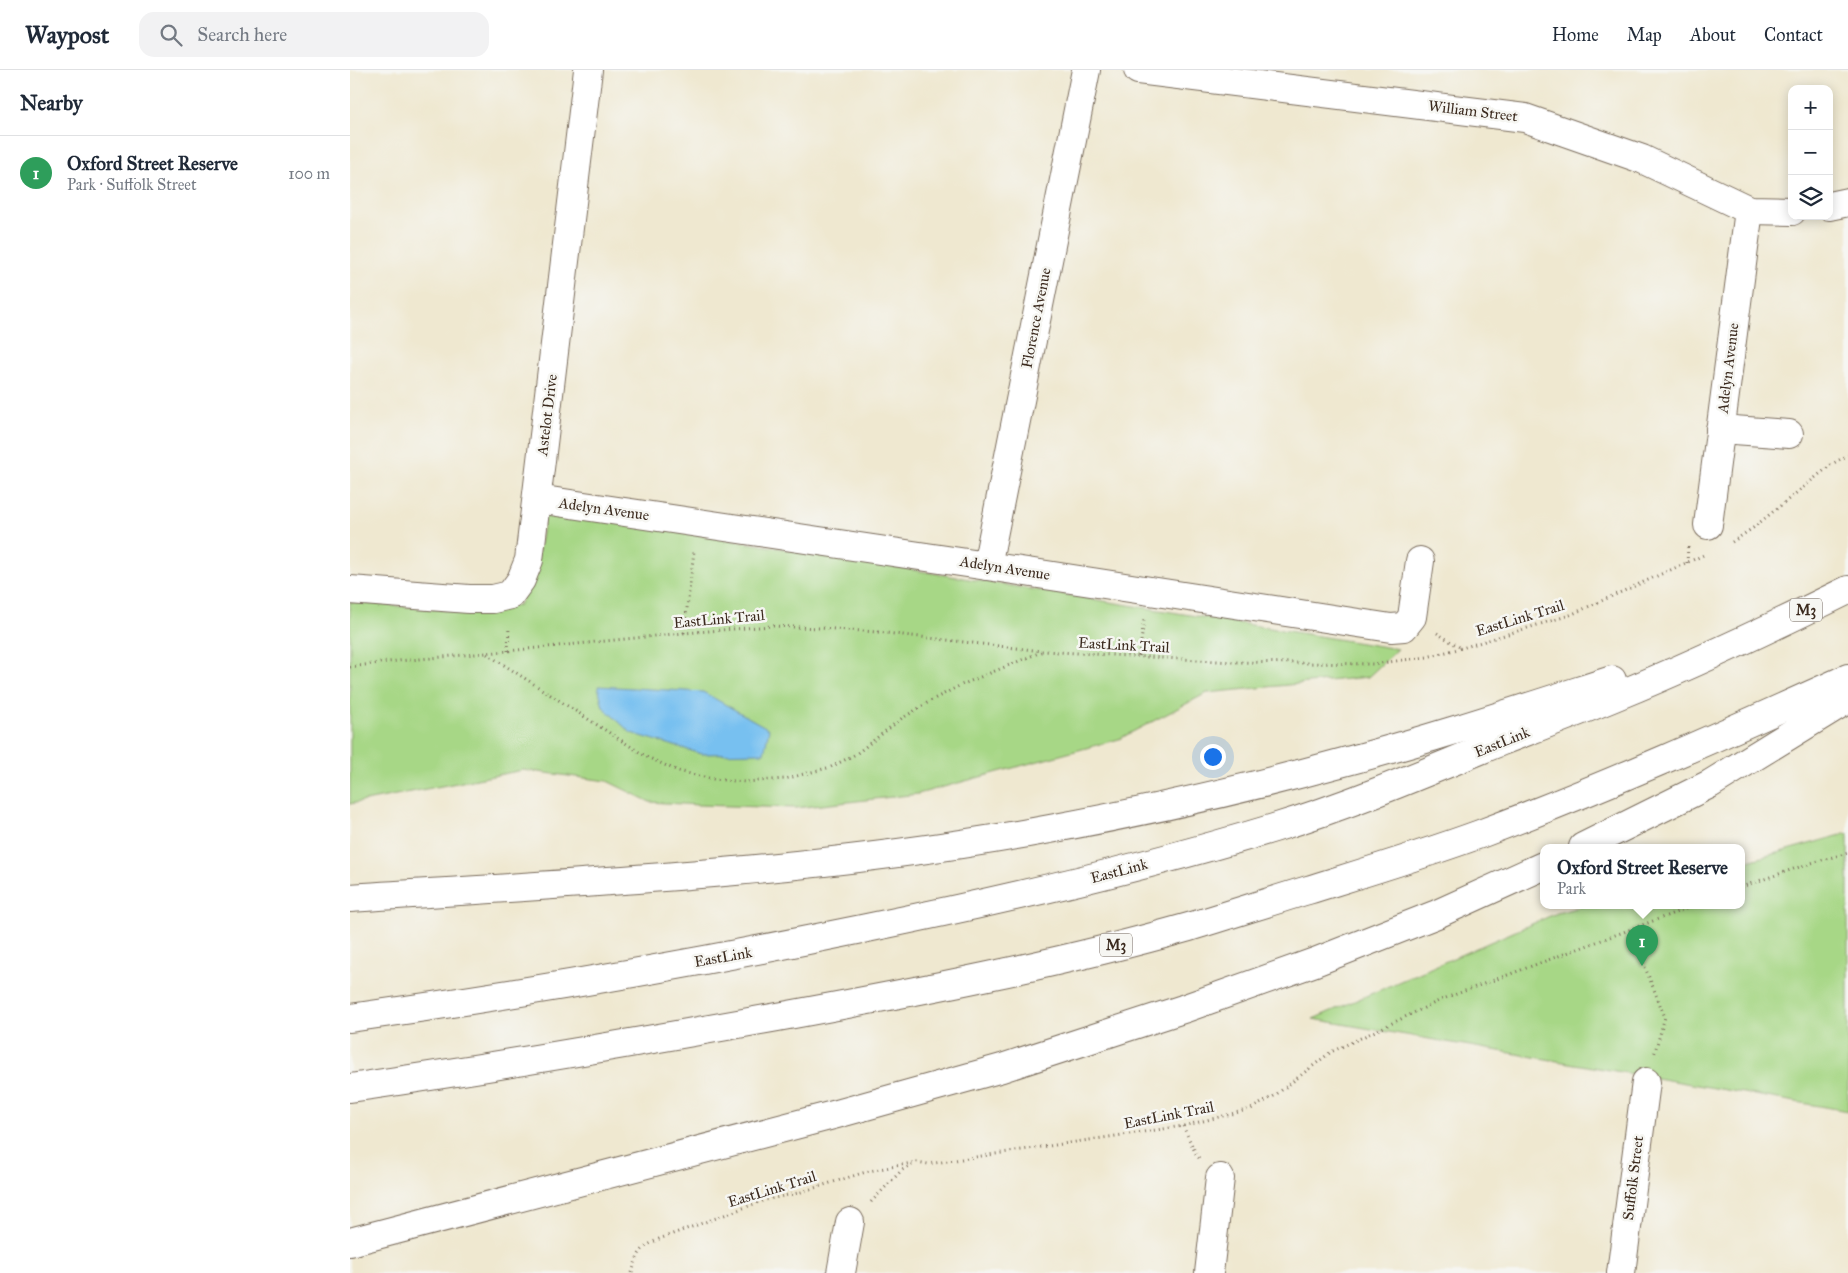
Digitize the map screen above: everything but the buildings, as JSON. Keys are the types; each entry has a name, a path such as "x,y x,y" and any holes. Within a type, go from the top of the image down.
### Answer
{"main road":[{"name":"Astelot Drive","path":"350,590 469,599 493,599 510,595 521,580 529,560 588,70"},
{"name":"Florence Avenue","path":"987,566 1086,70"},
{"name":"William Street","path":"1138,70 1525,118 1642,159 1749,210 1788,211"},
{"path":"1833,205 1848,202"},
{"name":"Adelyn Avenue","path":"1708,525 1749,210"},
{"path":"1720,429 1789,434"},
{"name":"Adelyn Avenue","path":"537,499 1392,628 1404,626 1412,617 1420,561"},
{"name":"EastLink","path":"350,1018 434,1006 768,949 1006,898 1276,828 1382,790 1621,694 1764,631 1848,590"},
{"path":"350,898 673,877 777,868 1049,829 1336,765 1481,722 1764,631"},
{"name":"M3","path":"350,1088 442,1075 655,1039 886,996 1044,964 1188,927 1357,875 1477,835 1588,792 1848,678"},
{"path":"1589,844 1710,784 1848,699"},
{"path":"350,1242 837,1114 1002,1068 1183,1009 1315,962 1437,914 1540,867"},
{"name":"Suffolk Street","path":"1621,1273 1646,1082"},
{"path":"1209,1273 1220,1178"},
{"path":"841,1273 850,1222"}],"path":[{"path":"1727,544 1744,535 1832,464 1848,455"},
{"path":"684,633 698,523"},
{"name":"EastLink Trail","path":"350,667 771,626 820,628 974,642 1042,651 1233,662 1334,665 1372,664 1427,657 1570,615 1711,552"},
{"path":"1139,656 1148,590"},
{"path":"487,654 647,757 678,771 713,779 745,782 786,779 831,767 856,754 901,719 932,700 961,685 1042,651"},
{"path":"1745,886 1811,863 1848,853"},
{"name":"EastLink Trail","path":"632,1273 638,1254 644,1245 765,1200 798,1193 869,1171 917,1162 928,1164 1183,1126 1250,1109 1274,1096 1331,1052 1443,998 1685,909"},
{"path":"1630,930 1665,1017 1646,1082"},
{"path":"1183,1126 1197,1156 1220,1178"},
{"path":"850,1222 902,1170 917,1162"}],"green space":[{"path":"546,510 1398,649 1368,677 1207,693 1119,739 918,794 796,808 698,805 650,802 607,781 523,770 350,804 350,602 465,612 519,605 535,572"},
{"path":"1848,833 1848,1111 1313,1019 1557,913 1572,909 1745,909 1745,862"}],"water":[{"path":"598,686 703,692 769,729 764,753 702,754 631,733 603,707"}],"place":[{"name":"Oxford Street Reserve","path":"1642,966"}]}
